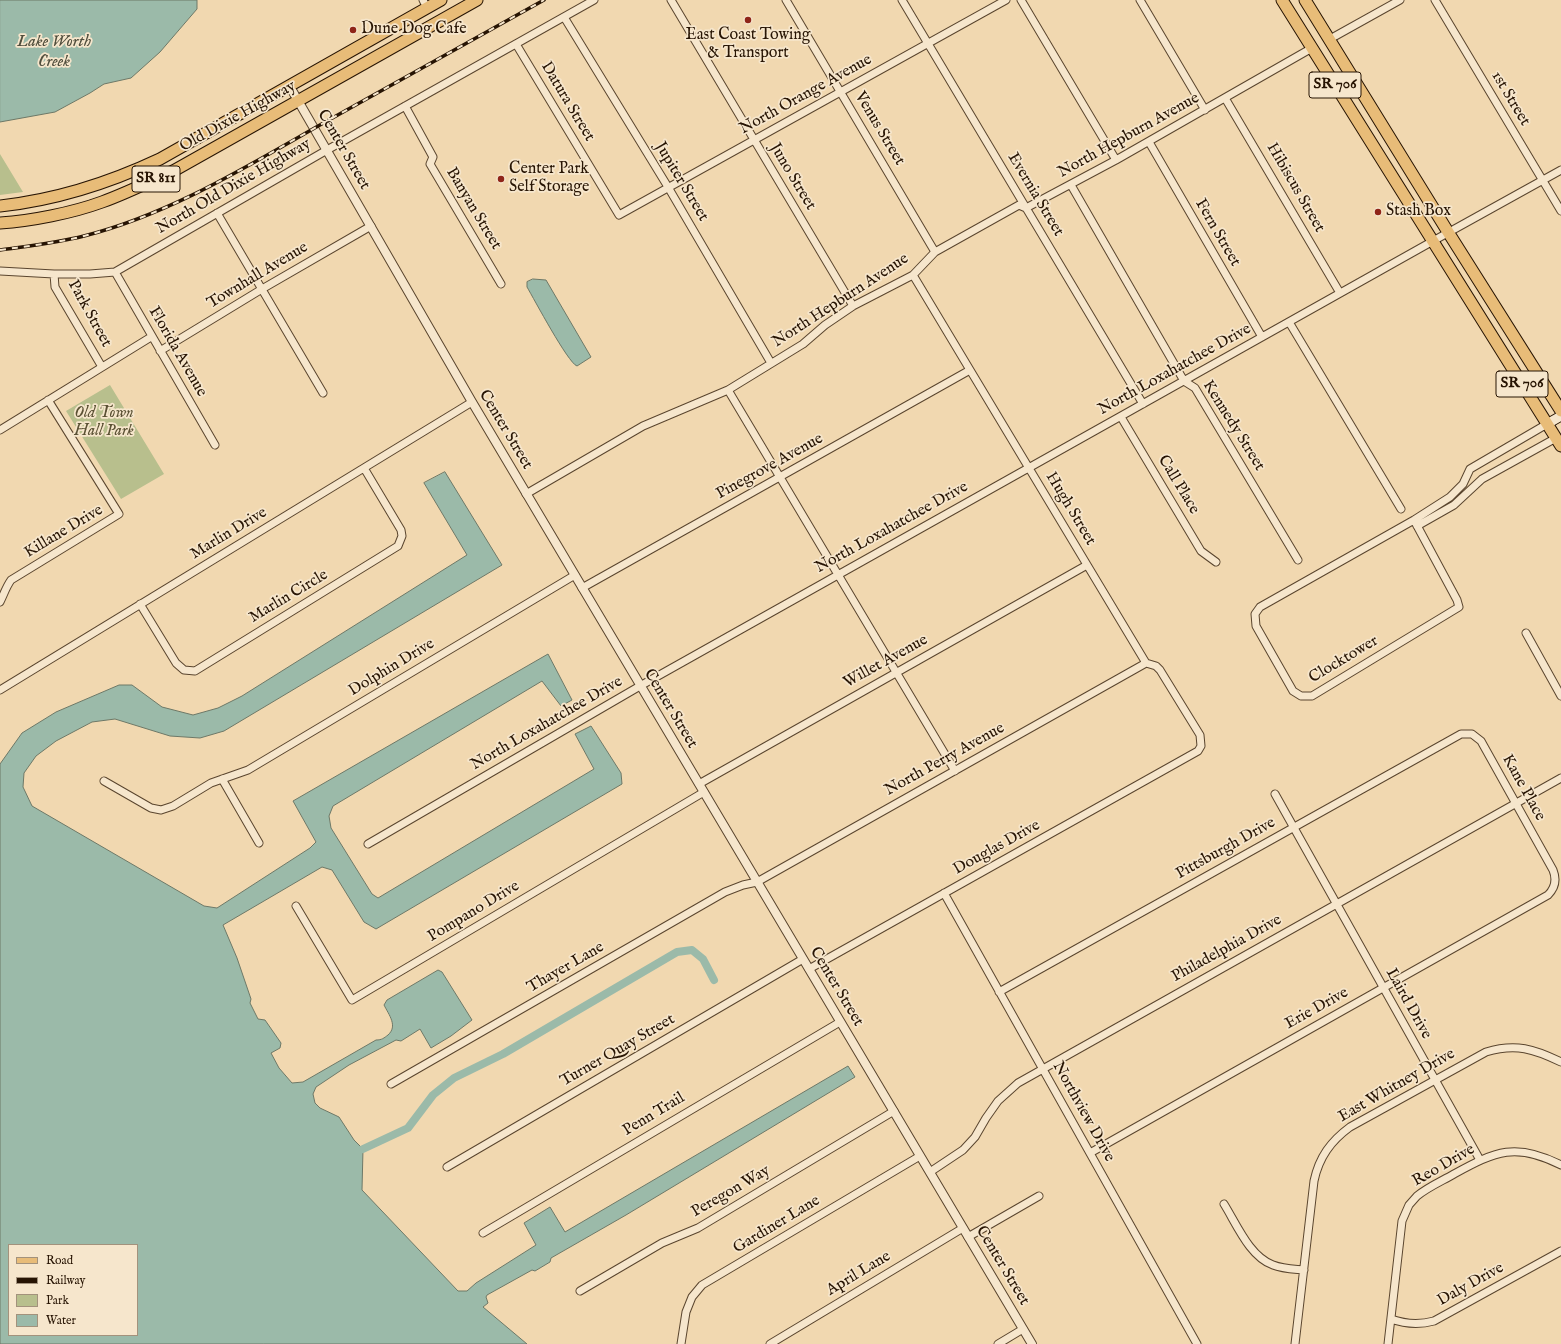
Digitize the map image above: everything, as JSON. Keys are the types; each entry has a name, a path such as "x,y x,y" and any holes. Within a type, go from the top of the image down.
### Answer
{"main road":[{"name":"Old Dixie Highway","path":"0,206 56,197 88,188 131,172 160,159 290,85 425,4 441,0"},
{"name":"Old Dixie Highway","path":"0,223 62,213 100,203 175,170 477,0"},
{"name":"SR 706","path":"1282,0 1547,424 1559,440"},
{"name":"SR 706","path":"1305,0 1448,232 1561,411"},
{"path":"1547,424 1561,416"}],"street":[{"name":"North Old Dixie Highway","path":"0,271 54,274 115,272 327,150 594,0"},
{"name":"Juno Street","path":"670,0 853,306"},
{"name":"Venus Street","path":"786,0 935,252"},
{"name":"Evernia Street","path":"902,0 1143,404"},
{"name":"North Orange Avenue","path":"619,215 1006,0"},
{"path":"1021,0 1116,160"},
{"path":"1140,0 1205,110"},
{"path":"1330,40 1400,0"},
{"name":"1st Street","path":"1435,0 1561,211"},
{"name":"Jupiter Street","path":"564,17 668,187 771,363"},
{"name":"Datura Street","path":"516,44 619,215"},
{"name":"North Hepburn Avenue","path":"526,494 643,426 728,390 803,344 825,324 853,306 914,275 935,252 1019,205 1026,208 1071,185 1312,48"},
{"name":"Center Street","path":"290,85 526,494 1032,1344"},
{"name":"Hibiscus Street","path":"1225,98 1340,293"},
{"name":"Banyan Street","path":"405,106 433,156 430,164 501,284"},
{"name":"Fern Street","path":"1149,142 1262,337"},
{"name":"North Loxahatchee Drive","path":"368,844 640,686 1561,170"},
{"name":"Kennedy Street","path":"1071,185 1184,381 1195,388 1298,560"},
{"path":"217,213 324,394"},
{"name":"Townhall Avenue","path":"160,351 262,289 371,226"},
{"name":"Florida Avenue","path":"115,272 215,445"},
{"name":"Park Street","path":"54,274 55,287 102,367"},
{"name":"Hugh Street","path":"914,275 1146,663 1156,666 1160,670 1200,735 1201,746 1198,751"},
{"path":"1289,322 1401,509"},
{"path":"0,430 152,337"},
{"name":"Pinegrove Avenue","path":"582,588 970,370"},
{"path":"728,390 779,478 955,771"},
{"name":"Killane Drive","path":"0,602 5,593 6,587 11,580 119,514 48,400"},
{"name":"Marlin Drive","path":"0,690 472,402"},
{"name":"Call Place","path":"1121,416 1201,551 1216,562"},
{"name":"Clocktower","path":"1416,523 1450,497 1463,484 1470,469 1547,424"},
{"name":"Clocktower","path":"1416,523 1460,607 1312,696 1301,696 1293,691 1256,626 1255,614 1260,607 1416,523 1454,505 1482,479 1559,440"},
{"name":"Marlin Circle","path":"140,604 180,667 184,670 195,671 398,546 402,536 401,530 364,468"},
{"name":"Willet Avenue","path":"699,784 1087,565"},
{"name":"Dolphin Drive","path":"104,781 151,808 161,810 173,806 211,783 248,770 575,575"},
{"path":"1526,633 1561,696"},
{"name":"North Perry Avenue","path":"757,882 1146,663"},
{"name":"Kane Place","path":"1467,733 1477,737 1481,741 1553,870 1556,881 1554,886"},
{"name":"Pittsburgh Drive","path":"999,992 1456,735 1467,733"},
{"name":"Douglas Drive","path":"809,969 1198,751"},
{"name":"Philadelphia Drive","path":"930,1172 963,1150 975,1137 992,1109 1010,1089 1561,778"},
{"path":"222,780 258,843"},
{"name":"Pompano Drive","path":"296,906 352,1000 704,792"},
{"name":"Laird Drive","path":"1275,794 1480,1160"},
{"name":"Thayer Lane","path":"391,1084 725,892 743,885 757,882"},
{"name":"Erie Drive","path":"1090,1153 1548,895 1554,886"},
{"name":"Northview Drive","path":"944,893 1197,1344"},
{"name":"Turner Quay Street","path":"447,1167 803,959"},
{"name":"Penn Trail","path":"483,1233 840,1022"},
{"name":"East Whitney Drive","path":"1295,1344 1314,1181 1320,1161 1329,1146 1350,1127 1481,1054 1503,1048 1526,1048 1538,1051 1561,1062"},
{"name":"Peregon Way","path":"580,1291 662,1242 698,1228 894,1112"},
{"name":"Reo Drive","path":"1388,1344 1401,1227 1406,1210 1413,1201 1421,1193 1480,1160 1495,1154 1518,1151 1536,1154 1561,1165"},
{"name":"Gardiner Lane","path":"681,1344 686,1312 692,1297 702,1286 920,1156"},
{"path":"968,1237 1039,1196"},
{"path":"1224,1204 1251,1248 1259,1257 1268,1263 1279,1267 1304,1270"},
{"name":"April Lane","path":"770,1344 963,1228"},
{"name":"Daly Drive","path":"1391,1319 1403,1323 1415,1324 1434,1321 1561,1251"},
{"path":"998,1344 1023,1329"}],"green space":[{"path":"0,154 23,192 0,195"},
{"name":"Old Town Hall Park","path":"110,385 164,474 121,499 66,411"}],"water":[{"name":"Lake Worth Creek","path":"0,0 197,0 197,9 160,52 131,78 104,84 55,112 0,122"},
{"path":"533,279 546,280 591,357 577,366 566,354 559,343 527,287 527,282"},
{"path":"445,472 502,565 224,731 200,738 170,736 115,719 92,722 56,741 36,756 24,773 23,787 32,806 204,906 217,908 310,848 316,842 293,801 548,654 572,700 561,706 542,681 333,806 329,816 331,828 372,894 378,898 594,769 575,734 591,726 621,773 622,784 376,929 364,922 332,870 322,867 223,925 237,958 251,999 250,1003 258,1019 265,1020 281,1043 280,1048 271,1053 279,1068 292,1083 303,1082 376,1040 388,1035 391,1032 392,1020 384,1005 387,1000 438,970 442,972 472,1020 451,1036 431,1048 420,1029 401,1041 396,1040 349,1065 316,1087 313,1094 315,1103 320,1108 339,1117 354,1140 363,1149 362,1190 458,1291 467,1291 476,1283 536,1245 524,1223 550,1207 565,1232 848,1066 855,1077 626,1215 551,1258 550,1262 535,1271 532,1270 487,1295 486,1297 488,1303 483,1307 527,1344 0,1344 0,764 22,733 56,712 119,685 132,685 162,707 193,715 218,708 242,696 467,555 424,483"}],"waterway":[{"path":"363,1149 408,1128 433,1095 454,1078 503,1054 677,952 692,950 703,959 714,980"}],"railway":[{"path":"0,250 84,236 116,227 179,202 239,171 544,0"}],"place":[{"name":"East Coast Towing & Transport","path":"748,20"},
{"name":"Dune Dog Cafe","path":"353,30"},
{"name":"Center Park Self Storage","path":"501,179"},
{"name":"Stash Box","path":"1378,212"}]}
